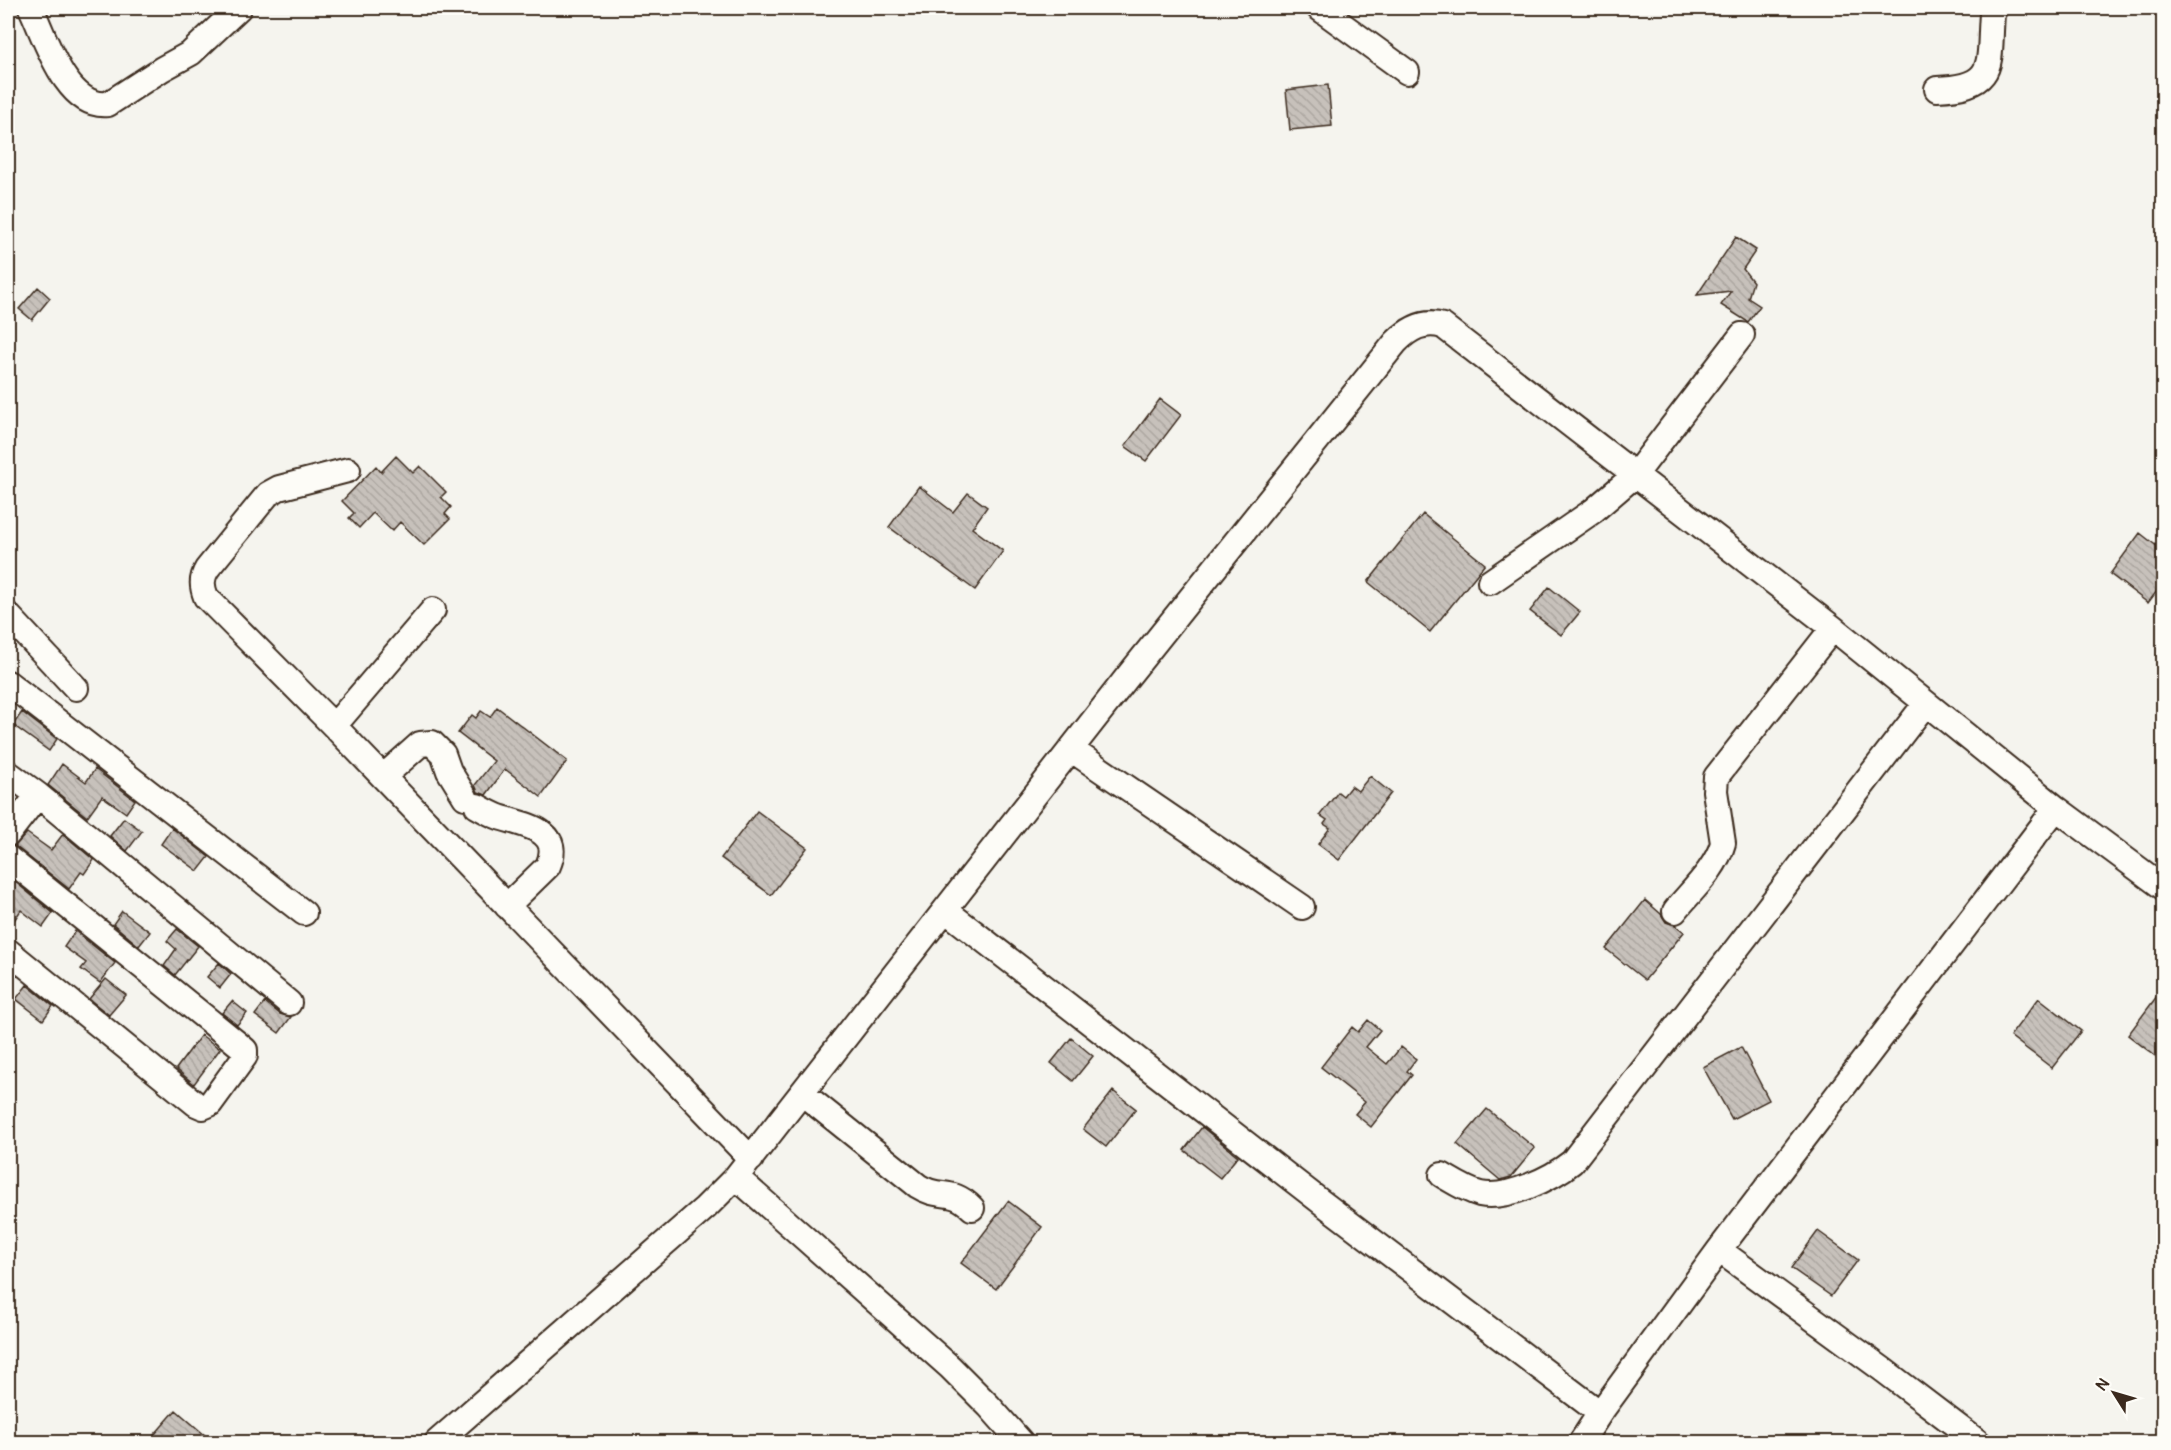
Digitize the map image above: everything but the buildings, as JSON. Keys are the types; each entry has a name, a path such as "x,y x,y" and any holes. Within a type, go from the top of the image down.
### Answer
{"street":[{"path":"31,8 65,79 84,98 97,105 104,105 191,53 239,8"},
{"path":"1319,8 1407,72"},
{"path":"1936,90 1966,86 1984,74 1990,63 1992,14 1995,8"},
{"path":"437,1443 705,1208 736,1177 1125,680 1396,342 1417,326 1427,324 1443,326 1833,628 2056,808 2163,888"},
{"path":"1490,582 1593,511 1635,475 1742,335"},
{"path":"348,470 279,488 268,494 207,569 202,580 202,588 206,597 334,726 751,1159"},
{"path":"334,726 433,610"},
{"path":"8,615 76,688"},
{"path":"1675,911 1712,864 1723,843 1715,791 1716,777 1833,628"},
{"path":"8,683 304,913"},
{"path":"1442,1175 1470,1191 1492,1195 1516,1190 1546,1179 1572,1162 1926,704"},
{"path":"383,777 420,744 432,743 443,754 449,771 471,802 497,816 533,827 545,835 550,844 548,866 507,906"},
{"path":"1072,750 1302,907"},
{"path":"8,773 38,795 289,1003"},
{"path":"8,834 38,795"},
{"path":"1581,1443 1600,1413 1719,1250 2056,808"},
{"path":"8,858 238,1044 245,1050 245,1056 210,1104 203,1107 8,951"},
{"path":"945,910 1320,1201 1600,1413"},
{"path":"802,1093 918,1186 935,1194 958,1196 972,1208"},
{"path":"736,1177 950,1367 989,1406 1021,1443"},
{"path":"1719,1250 1882,1369 1978,1443"}]}
